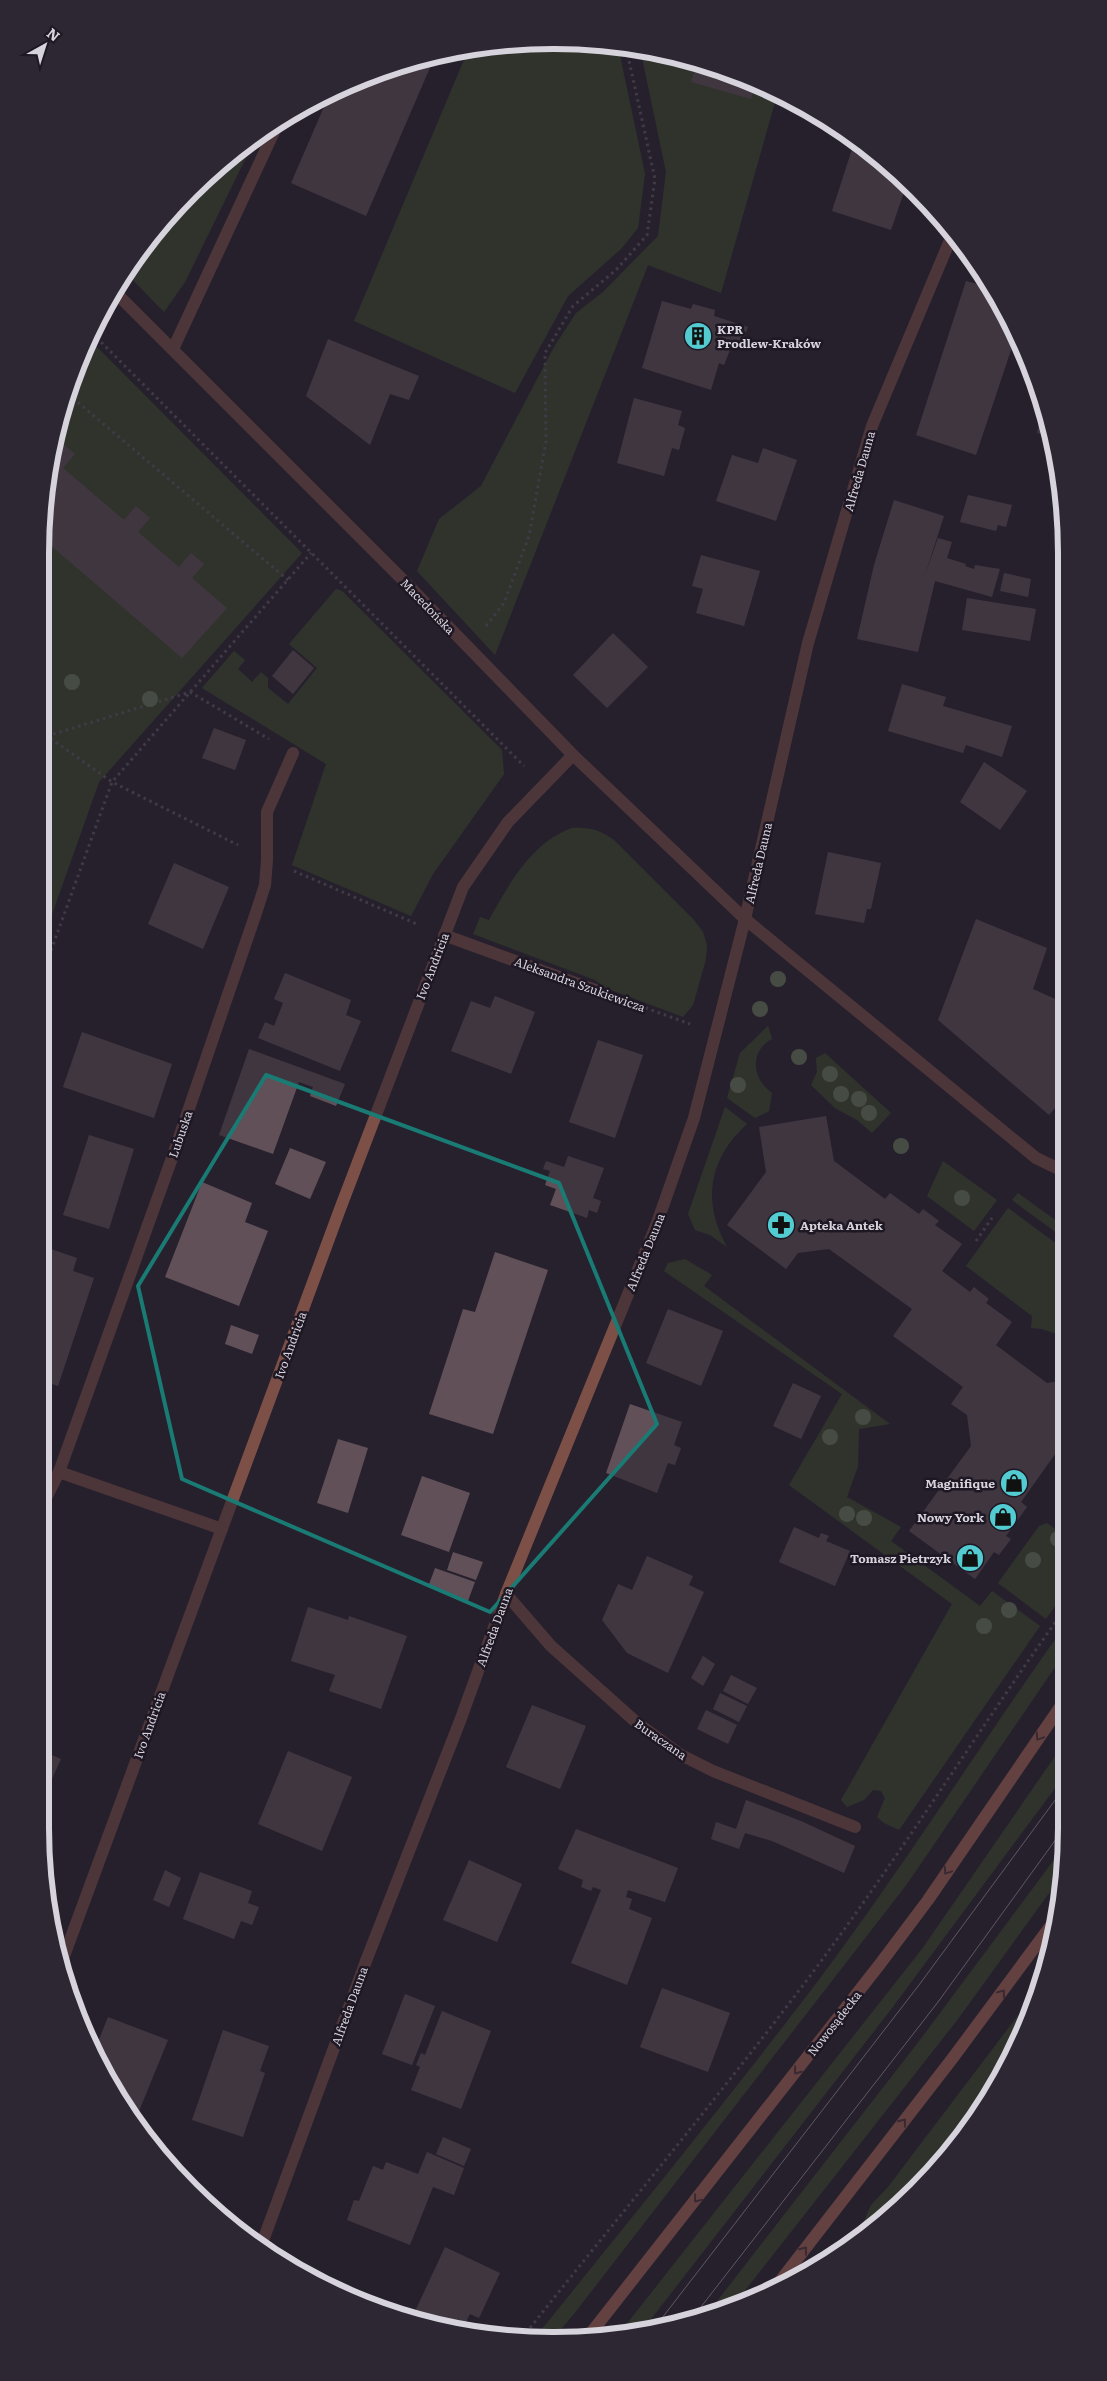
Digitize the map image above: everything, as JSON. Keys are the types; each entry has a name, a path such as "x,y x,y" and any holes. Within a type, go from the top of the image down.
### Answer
{"main road":[{"name":"Nowosądecka","path":"593,2330 928,1900 1058,1710"},
{"path":"784,2277 952,2059 1048,1929"}],"street":[{"path":"172,349 273,134"},
{"name":"Alfreda Dauna","path":"263,2240 366,1961 456,1730 506,1594 657,1223 694,1118 718,1031 745,919 808,643 870,435 909,335 950,241"},
{"name":"Macedońska","path":"119,296 573,755 745,919 1036,1158 1058,1169"},
{"name":"Lubuska","path":"49,1492 59,1472 172,1158 257,910 265,885 267,812 293,753"},
{"name":"Ivo Andricia","path":"65,1954 463,886 508,822 573,755"},
{"name":"Aleksandra Szukiewicza","path":"444,935 595,990"},
{"path":"59,1472 222,1529"},
{"name":"Buraczana","path":"506,1594 551,1646 636,1722 681,1755 713,1771 855,1827"}],"path":[{"path":"469,648 504,603 529,536 546,441 545,353 573,306 616,270 647,235 655,180 628,54"},
{"path":"97,338 542,785"},
{"path":"74,399 288,580"},
{"path":"49,955 112,782 311,554"},
{"path":"49,735 190,692 293,753"},
{"name":"Aleksandra Szukiewicza","path":"595,990 692,1025 718,1031"},
{"path":"976,1240 992,1218"},
{"path":"527,2331 810,1976 886,1870 988,1717 1058,1618"}],"highlighted area":[{"path":"266,1075 559,1183 657,1424 490,1612 182,1479 138,1286"}],"green space":[{"path":"554,49 619,53 645,174 638,228 621,249 568,296 515,393 354,321 465,56 520,50"},
{"path":"642,56 684,66 716,76 747,87 776,100 721,293 648,265 495,655 417,571 439,519 481,486 554,347 576,313 603,292 658,236 666,172"},
{"path":"249,151 185,282 164,312 131,278 153,246 174,221 221,174"},
{"path":"94,344 302,553 99,782 49,923 50,520 58,455 66,423 87,360"},
{"path":"336,589 342,591 502,750 504,774 433,874 411,916 292,865 326,764 202,688 234,651 245,660 238,669 252,682 261,672 268,678 268,688 288,704 317,668 289,644"},
{"path":"572,828 594,830 614,840 694,920 703,932 707,945 706,959 693,1005 683,1017 606,988 595,980 473,934 480,917 489,920 513,879 533,854 557,835"},
{"path":"768,1026 772,1039 759,1051 756,1065 760,1080 772,1093 769,1111 755,1118 727,1098 740,1053"},
{"path":"825,1053 891,1113 872,1133 857,1120 835,1108 811,1085 817,1072 816,1058"},
{"path":"725,1107 747,1124 734,1137 724,1152 717,1166 713,1182 714,1214 727,1247 710,1235 695,1230 688,1214"},
{"path":"943,1161 997,1200 974,1231 927,1196"},
{"path":"1018,1193 1058,1222 1058,1234 1012,1200"},
{"path":"1008,1208 1058,1245 1058,1335 1042,1329 1031,1328 1032,1316 966,1266"},
{"path":"685,1259 712,1275 704,1286 890,1424 859,1429 858,1466 847,1497 901,1527 891,1541 980,1606 992,1591 1040,1626 899,1830 884,1823 877,1817 885,1798 881,1791 873,1790 864,1800 847,1807 841,1800 952,1604 789,1485 842,1394 664,1271 668,1263"},
{"path":"1047,1523 1058,1531 1058,1602 1046,1619 998,1583 1039,1526"},
{"path":"1058,1635 1058,1663 907,1884 573,2315 559,2332 540,2332 713,2116 818,1981 882,1893"},
{"path":"1058,1752 1058,1784 892,2008 647,2324 624,2327 922,1949"},
{"path":"1057,1856 1055,1885 958,2019 740,2296 713,2306 920,2040"},
{"path":"1026,2006 1020,2021 991,2080 968,2115 930,2163 886,2207 861,2228 871,2205 888,2187"}],"building":[{"path":"432,64 366,216 291,183 326,103 360,87"},
{"path":"695,69 754,90 751,99 691,82"},
{"path":"853,147 904,191 891,230 832,211"},
{"path":"966,281 981,285 991,301 1016,351 1011,350 976,455 916,435"},
{"name":"KPR Prodlew-Kraków","path":"662,301 691,309 693,304 715,310 714,316 748,327 740,348 732,345 724,365 719,363 711,390 642,368"},
{"path":"328,339 419,376 409,400 390,394 370,445 306,396"},
{"path":"634,398 682,411 678,425 685,428 679,450 672,448 664,476 617,463"},
{"path":"1040,420 1044,434 1037,433"},
{"path":"62,443 75,454 63,468 124,520 136,506 150,518 138,532 179,567 191,553 204,564 192,578 227,608 182,658 49,544 53,488"},
{"path":"763,448 797,460 776,521 716,501 732,455 758,463"},
{"path":"968,495 1012,505 1006,527 998,525 996,531 960,522"},
{"path":"894,500 944,516 924,578 938,538 952,542 947,558 966,564 965,566 974,569 975,565 1000,569 992,597 935,581 918,652 857,639 874,565"},
{"path":"701,555 760,571 744,626 696,613 703,589 692,586"},
{"path":"1004,573 1031,579 1028,597 1000,591"},
{"path":"967,598 1036,609 1030,641 962,630"},
{"path":"613,633 648,667 607,708 573,675"},
{"path":"293,650 314,668 293,694 272,676"},
{"path":"902,684 946,697 943,706 1012,726 1002,757 966,745 963,753 888,731"},
{"path":"214,728 246,740 235,770 202,758"},
{"path":"984,762 1027,791 1000,830 960,802"},
{"path":"828,852 881,863 871,909 867,909 864,923 815,914"},
{"path":"174,863 229,887 203,949 148,924"},
{"path":"976,919 1047,948 1033,989 1058,1000 1058,1104 1049,1115 938,1020"},
{"path":"285,973 351,1000 346,1015 361,1021 340,1071 258,1038 265,1022 274,1026 283,1003 274,999"},
{"path":"495,996 535,1012 511,1074 451,1051 471,1001 490,1008"},
{"path":"82,1032 172,1064 154,1118 63,1087"},
{"path":"598,1040 643,1055 615,1138 569,1122"},
{"path":"249,1049 345,1084 336,1106 310,1096 313,1087 299,1082 273,1154 219,1135"},
{"path":"826,1116 834,1161 885,1199 890,1193 919,1214 923,1209 939,1221 935,1225 962,1244 942,1271 970,1292 974,1287 989,1299 986,1303 1012,1322 996,1345 1047,1383 1058,1381 1058,1450 1021,1502 1027,1507 1006,1536 1011,1539 999,1555 994,1552 975,1579 909,1531 971,1446 967,1415 951,1404 963,1387 893,1336 912,1309 829,1249 798,1253 786,1269 727,1225 766,1172 759,1127"},
{"path":"89,1135 134,1149 109,1229 63,1215"},
{"path":"290,1148 326,1162 310,1199 275,1184"},
{"path":"568,1156 604,1168 593,1198 601,1201 597,1213 589,1210 587,1218 550,1205 556,1189 545,1185 550,1171 543,1169 546,1161 564,1167"},
{"path":"202,1182 252,1203 245,1222 268,1231 239,1306 165,1277"},
{"path":"49,1248 77,1258 73,1271 94,1278 58,1386 49,1383"},
{"path":"495,1252 548,1270 493,1434 429,1414 463,1309 475,1312"},
{"path":"668,1309 723,1331 701,1386 646,1363"},
{"path":"231,1325 259,1335 252,1354 225,1344"},
{"path":"793,1383 821,1396 801,1439 773,1426"},
{"path":"630,1404 682,1422 674,1445 681,1448 675,1465 668,1463 657,1493 606,1473"},
{"path":"338,1439 368,1448 348,1513 317,1503"},
{"path":"422,1476 470,1493 449,1552 401,1535"},
{"path":"794,1527 819,1538 821,1533 829,1536 826,1541 850,1551 835,1586 779,1562"},
{"path":"453,1552 483,1562 476,1580 447,1570"},
{"path":"647,1556 693,1576 689,1585 704,1592 668,1673 627,1653 602,1620 618,1584 632,1590"},
{"path":"435,1568 475,1582 468,1601 428,1587"},
{"path":"308,1607 348,1620 349,1616 407,1636 381,1709 329,1691 335,1675 291,1661"},
{"path":"703,1656 715,1664 703,1686 691,1678"},
{"path":"731,1675 757,1688 748,1704 723,1691"},
{"path":"720,1693 747,1706 739,1722 713,1709"},
{"path":"532,1705 586,1726 560,1789 506,1767"},
{"path":"706,1710 737,1725 728,1744 697,1729"},
{"path":"288,1751 352,1777 322,1851 258,1824"},
{"path":"49,1754 61,1759 49,1786"},
{"path":"746,1800 801,1821 855,1846 844,1873 772,1841 745,1833 739,1849 711,1839 716,1822 736,1829"},
{"path":"576,1829 678,1868 665,1902 628,1890 626,1897 632,1899 629,1909 652,1918 627,1985 571,1963 601,1890 593,1887 591,1891 581,1887 583,1880 558,1869"},
{"path":"469,1860 522,1884 497,1942 443,1920"},
{"path":"165,1870 181,1878 169,1907 153,1900"},
{"path":"200,1872 252,1891 248,1903 259,1907 252,1925 241,1921 234,1939 183,1919"},
{"path":"662,1988 730,2013 708,2072 640,2047"},
{"path":"405,1994 435,2006 412,2065 382,2054"},
{"path":"442,2011 491,2031 461,2109 411,2090 420,2067 416,2065 421,2053 425,2055"},
{"path":"108,2017 168,2040 138,2114 116,2080 97,2043"},
{"path":"223,2030 269,2046 260,2071 265,2073 243,2137 192,2120"},
{"path":"443,2137 471,2149 464,2166 436,2154"},
{"path":"427,2152 464,2168 454,2195 433,2187 410,2245 347,2220 354,2200 359,2201 373,2166 383,2170 386,2162 418,2174"},
{"path":"445,2247 500,2273 479,2318 470,2314 465,2324 415,2312"}],"tram line":[{"path":"660,2321 919,1985 1058,1796"},
{"path":"698,2311 938,2002 1058,1837"}],"place":[{"name":"KPR Prodlew-Kraków","path":"698,336"},
{"name":"Apteka Antek","path":"781,1225"},
{"name":"Magnifique","path":"1014,1483"},
{"name":"Nowy York","path":"1003,1517"},
{"name":"Tomasz Pietrzyk","path":"970,1558"}]}
